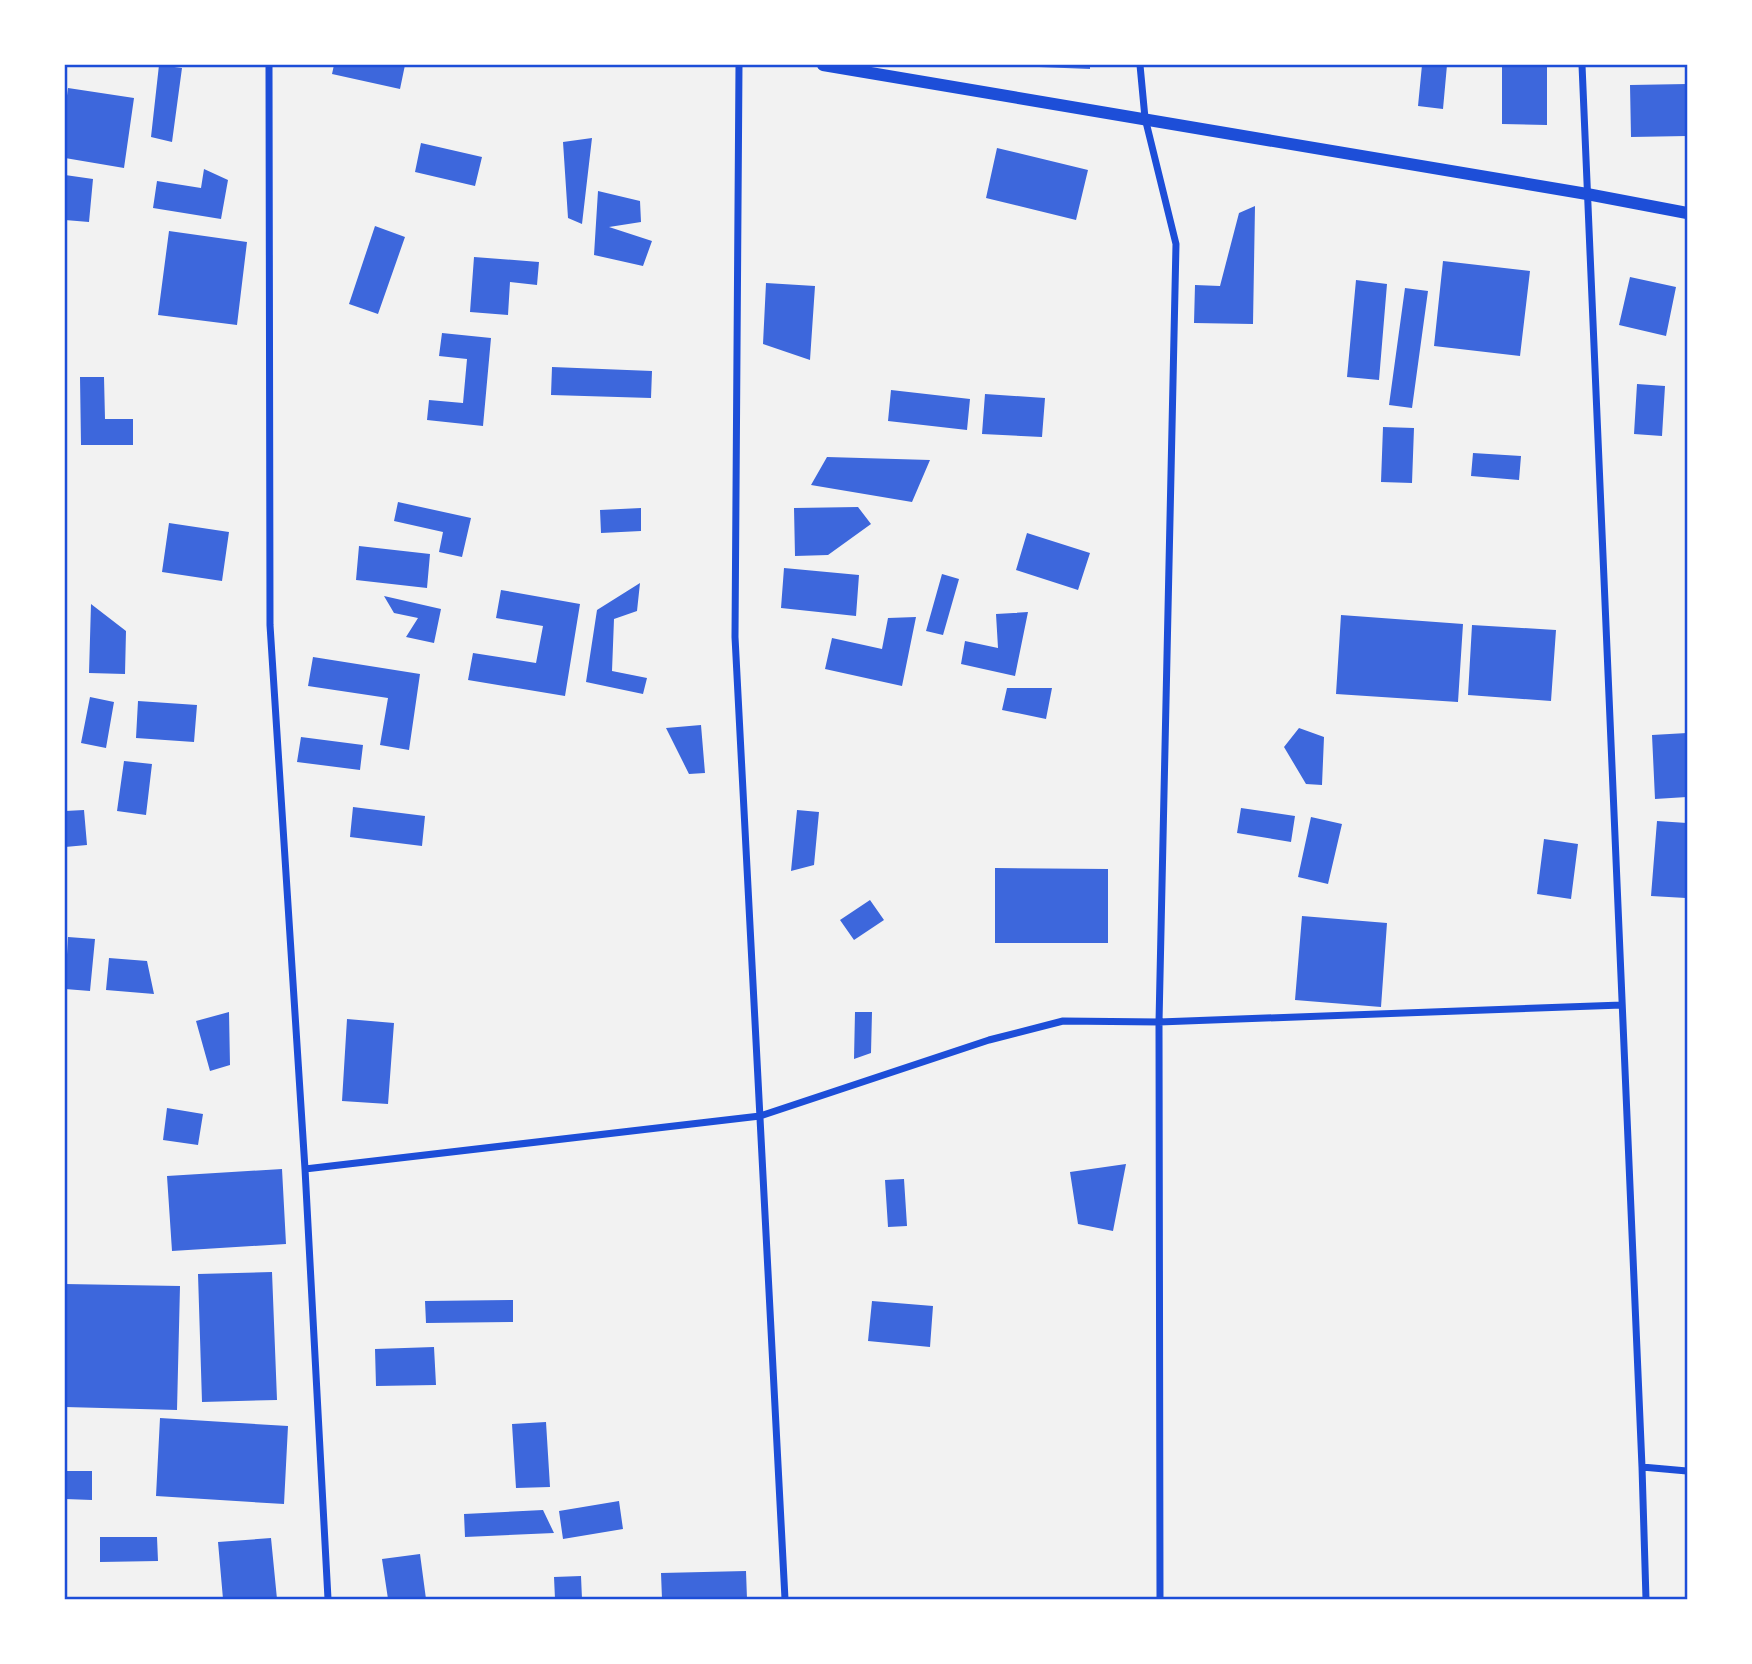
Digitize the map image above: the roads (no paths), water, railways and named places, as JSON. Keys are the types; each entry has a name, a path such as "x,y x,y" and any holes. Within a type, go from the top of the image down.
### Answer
{"street":[{"path":"269,65 270,625 305,1169 328,1599"},
{"path":"739,65 735,637 785,1599"},
{"path":"823,65 1145,118 1687,213"},
{"path":"1140,65 1145,118 1176,244 1159,1022 1160,1599"},
{"path":"1582,65 1646,1599"},
{"path":"305,1169 760,1116 989,1040 1063,1021 1159,1022 1622,1005"},
{"path":"1642,1467 1687,1471"}]}
